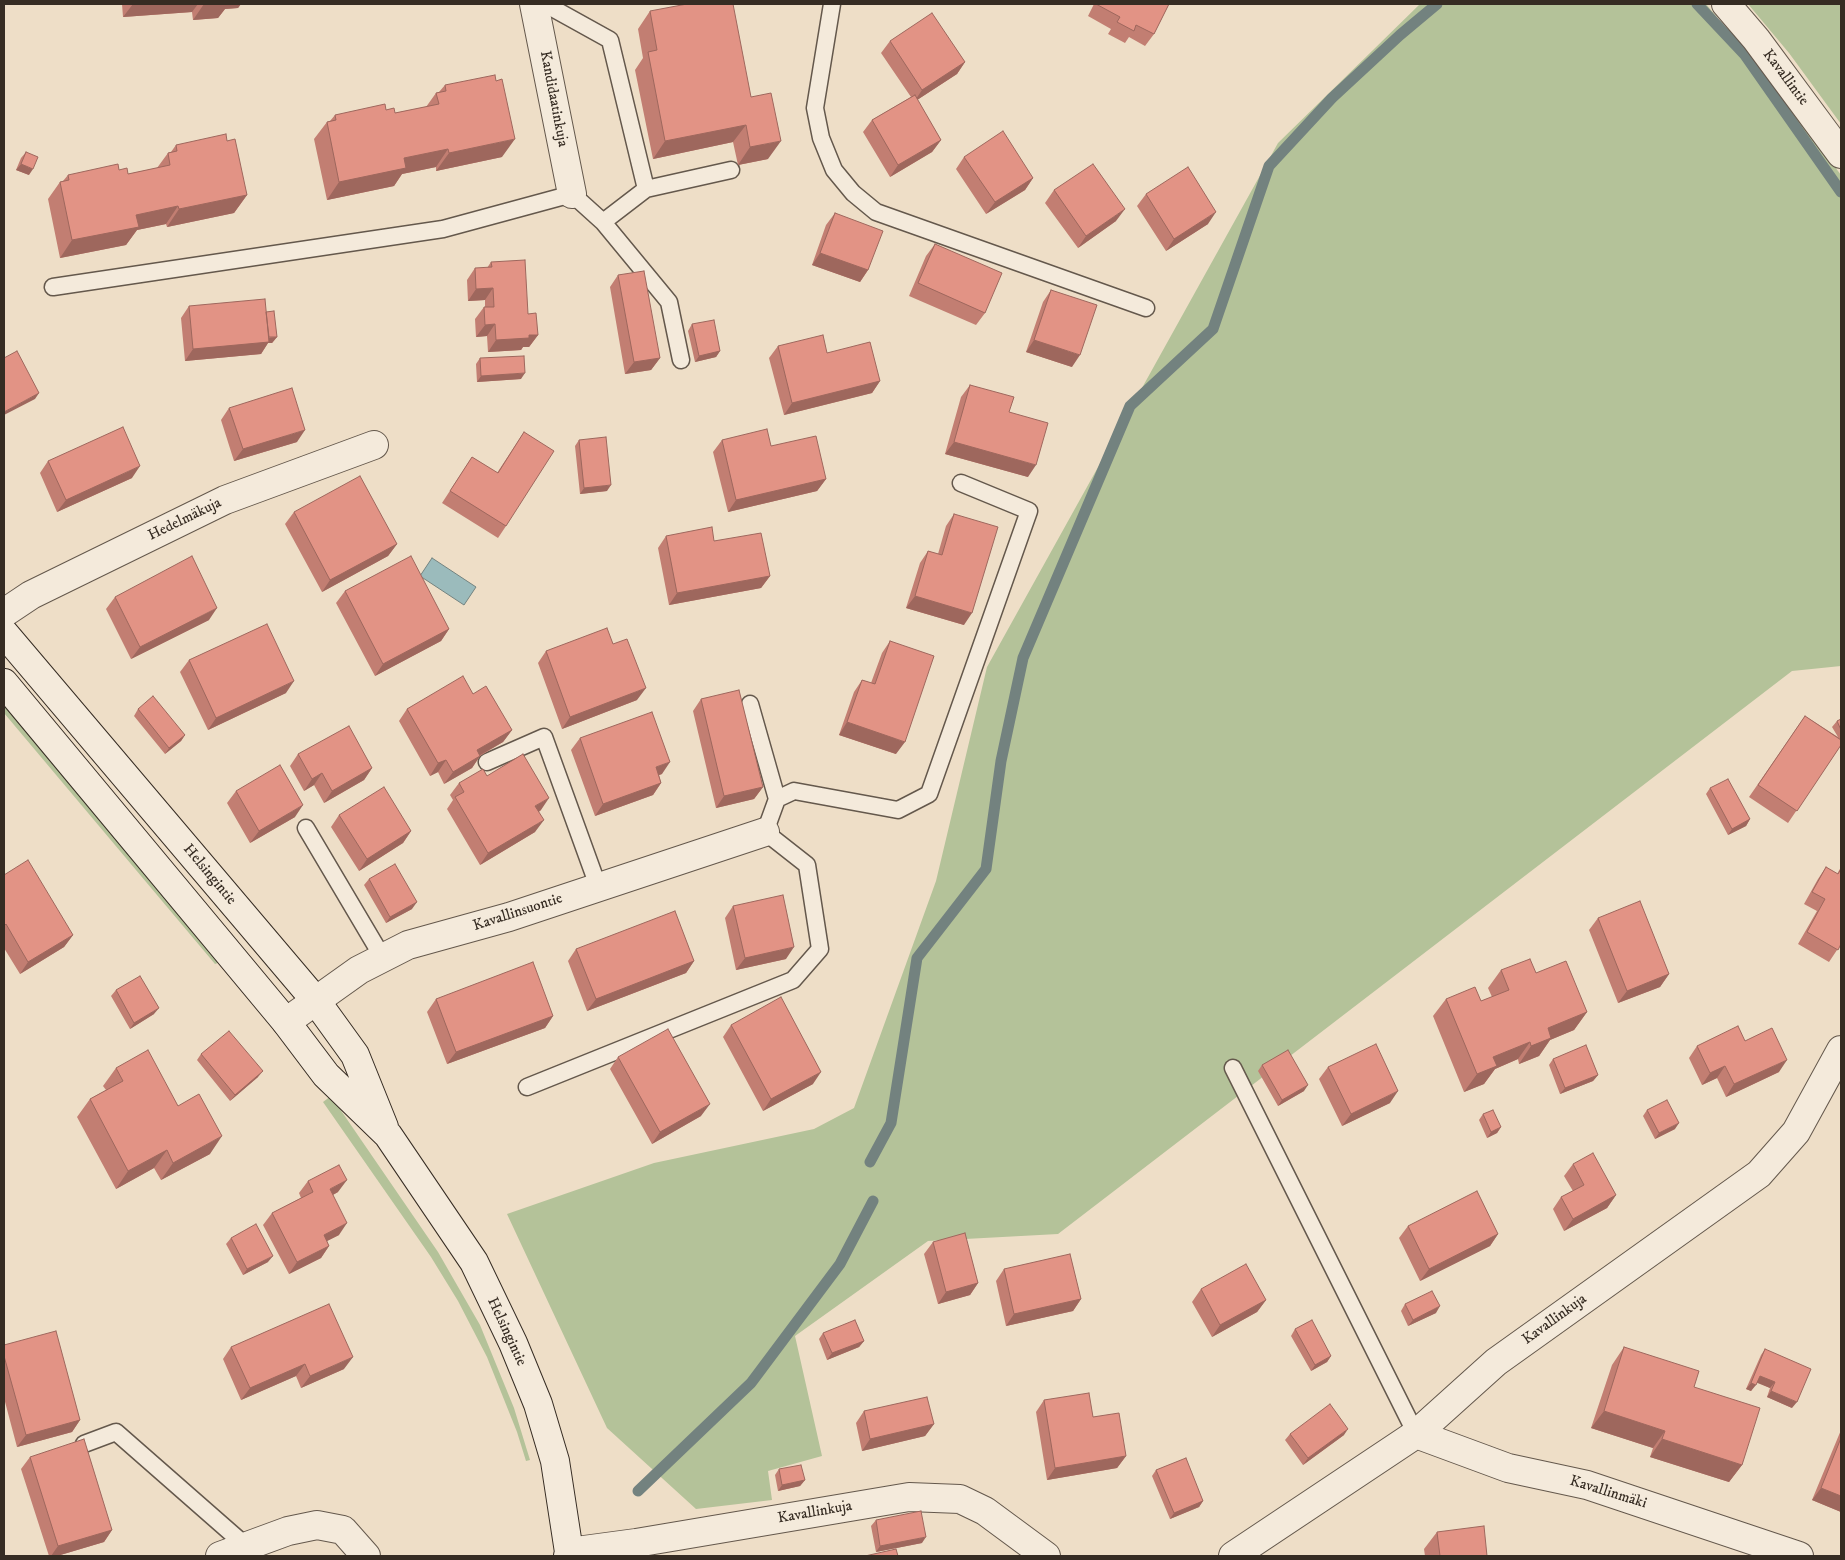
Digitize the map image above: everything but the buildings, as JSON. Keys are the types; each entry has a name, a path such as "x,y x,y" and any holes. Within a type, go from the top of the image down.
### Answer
{"street":[{"name":"Kandidaatinkuja","path":"534,4 572,194"},
{"name":"Kavallintie","path":"1726,4 1756,38 1841,154"},
{"name":"Hedelmäkuja","path":"4,613 31,596 225,500 374,445"},
{"name":"Helsingintie","path":"4,633 316,1001 355,1054 388,1135"},
{"name":"Helsingintie","path":"4,683 286,1022 326,1075 388,1135 474,1262 513,1342 538,1404 555,1462 570,1555"},
{"name":"Kavallinsuontie","path":"286,1022 359,970 408,945 509,917 764,832"},
{"name":"Kavallinkuja","path":"1233,1556 1416,1434 1496,1362 1759,1174 1796,1132 1841,1050"},
{"name":"Kavallinmäki","path":"1416,1434 1508,1468 1587,1484 1799,1556"},
{"name":"Kavallinkuja","path":"570,1555 909,1497 960,1499 985,1511 1046,1556"},
{"path":"220,1556 288,1530 317,1525 343,1530 366,1556"}],"lane":[{"path":"545,4 610,40 646,189"},
{"path":"832,4 815,108 821,138 834,170 853,193 876,212 1146,308"},
{"path":"603,222 646,189 731,170"},
{"path":"53,287 443,228 572,194 603,222 670,302 681,360"},
{"path":"777,799 794,791 898,810 929,794 1029,510 961,483"},
{"path":"527,1087 793,980 820,949 807,865 764,832 777,799 750,704"},
{"path":"487,762 544,737 598,886"},
{"path":"306,828 384,958"},
{"path":"1233,1068 1416,1434"},
{"path":"84,1444 116,1432 246,1546"}],"green space":[{"path":"1420,4 1706,4 1778,91 1841,175 1841,666 1792,671 1058,1234 928,1241 795,1336 822,1456 768,1471 772,1500 696,1509 607,1428 507,1214 654,1163 814,1129 854,1108 936,881 987,667 1278,143"},
{"path":"1748,4 1841,4 1841,124 1789,53"},
{"path":"4,702 221,962 215,964 4,713"},
{"path":"331,1096 438,1252 480,1325 514,1408 530,1460 526,1461 517,1432 487,1357 458,1301 431,1257 323,1102"}],"water":[{"path":"432,558 476,587 464,605 420,576"}],"waterway":[{"path":"870,1162 891,1123 917,958 986,869 1001,761 1023,658 1130,406 1213,329 1269,166 1332,98 1400,35 1437,4"},
{"path":"1697,4 1745,55 1841,192"},
{"path":"638,1491 751,1383 840,1264 873,1201"}]}
